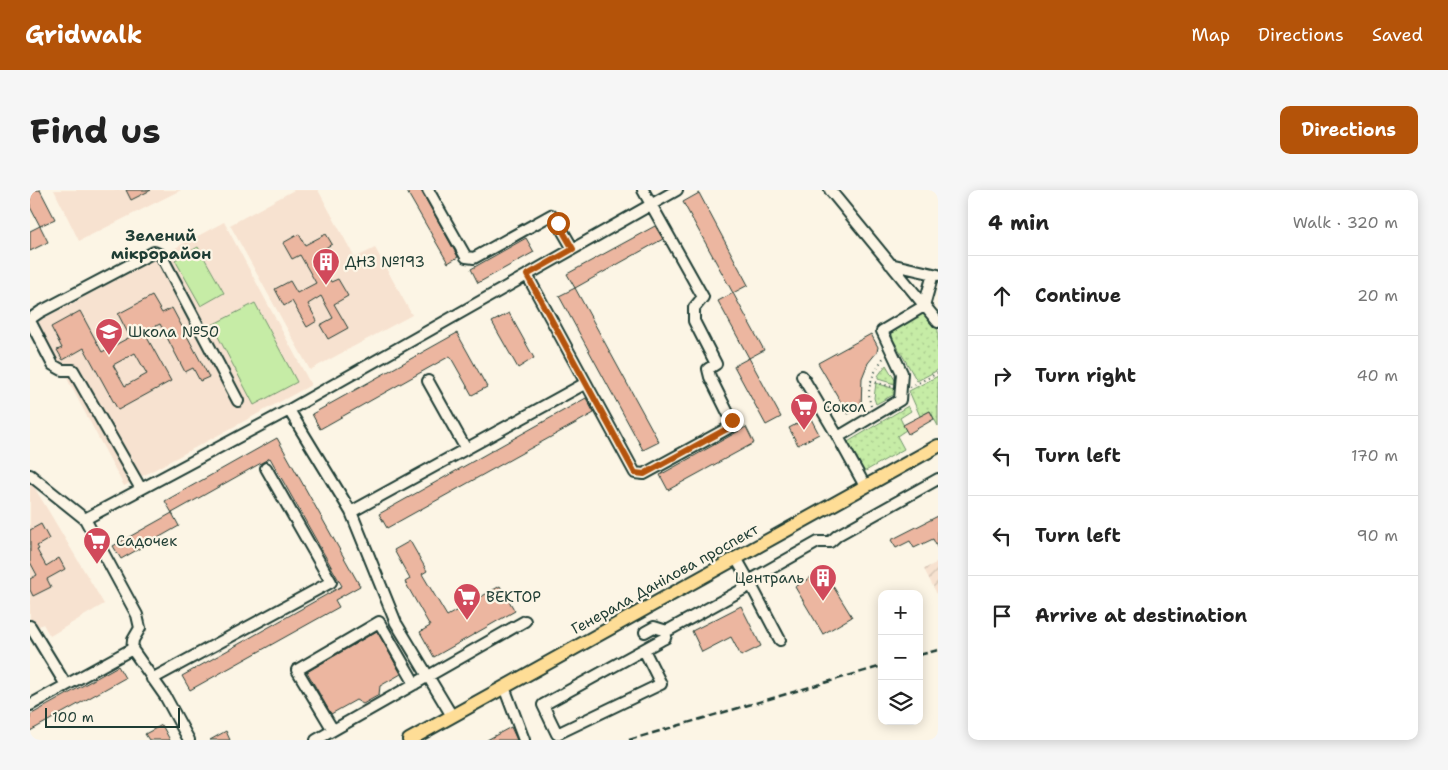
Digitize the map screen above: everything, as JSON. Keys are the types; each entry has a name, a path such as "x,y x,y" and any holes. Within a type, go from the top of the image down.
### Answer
{"main road":[{"name":"Генерала Данілова проспект","path":"409,740 938,446"}],"street":[{"path":"428,190 466,257 474,258 550,215 558,223 573,249"},
{"path":"527,275 635,473 644,474 734,425 710,377 708,369 716,364 694,321 694,308 703,297 643,190"},
{"path":"85,520 289,410 677,190"},
{"path":"830,190 938,322"},
{"path":"141,490 74,370 62,370 54,365 30,320 40,312 154,252 161,256 238,401"},
{"path":"838,437 900,400 902,373 882,331 924,306 936,275 890,264"},
{"path":"802,376 865,486"},
{"path":"428,380 466,449"},
{"path":"351,512 586,383"},
{"path":"289,410 351,512 396,623 452,716"},
{"path":"152,678 330,582 266,468"},
{"path":"30,475 85,520 137,615 140,628 133,640 132,649 165,696 189,740"},
{"path":"644,650 661,684 557,734 543,705 665,638 667,631 818,542 830,542 838,535 938,478"},
{"path":"736,558 780,640"},
{"path":"316,740 525,621"},
{"path":"333,730 297,670 379,622 415,684"},
{"path":"30,626 66,685"},
{"path":"645,632 654,627 667,631"},
{"path":"30,705 132,649"},
{"path":"504,687 524,740"}],"path":[{"path":"875,415 870,401 871,381 875,370 889,349"},
{"path":"871,381 902,389 912,387 938,373"}],"shaded area":[{"path":"54,190 181,190 79,241"},
{"path":"294,190 318,190 355,258 375,248 412,315 310,370 230,225"},
{"path":"224,222 311,385 124,486 37,322"},
{"path":"30,480 104,604 50,636 43,624 30,631"},
{"path":"938,562 938,596 924,569"}],"green space":[{"path":"198,247 224,293 201,306 175,260"},
{"path":"255,303 297,382 254,405 212,325"},
{"path":"922,310 938,330 938,370 917,381 892,334 893,329"},
{"path":"886,365 898,385 878,379"},
{"path":"938,376 938,426 930,411 920,416 909,391"},
{"path":"876,383 898,390 897,393 876,404 874,398"},
{"path":"908,406 911,411 900,418 906,430 897,436 904,449 862,473 846,443"}],"building":[{"path":"30,190 40,190 55,219 40,226 30,207"},
{"path":"126,190 151,190 131,200"},
{"path":"406,190 421,190 458,257 448,263"},
{"path":"699,193 748,285 733,293 683,202"},
{"path":"40,226 48,242 30,251 30,231"},
{"path":"655,226 663,239 575,288 567,274"},
{"name":"ДНЗ №193","path":"299,234 305,245 326,234 332,244 315,254 331,282 338,279 348,296 334,304 348,328 328,339 320,325 333,318 321,296 308,304 317,321 307,327 292,301 284,306 275,289 290,281 297,293 316,283 300,255 292,259 283,243"},
{"path":"526,238 534,252 478,283 471,269"},
{"path":"575,288 659,442 643,450 559,296"},
{"path":"733,293 764,350 749,358 718,301"},
{"name":"Школа №50","path":"152,296 162,313 172,308 209,377 200,381 193,368 185,372 160,324 144,332 171,381 118,410 84,348 63,360 57,350 62,348 51,327 80,311 102,352 130,337 118,314","holes":["135,353 147,374 125,386 113,365"]},
{"path":"509,313 534,358 518,368 492,322"},
{"path":"457,333 487,387 472,395 450,356 320,429 312,414"},
{"path":"871,334 878,347 877,352 868,363 862,378 861,408 848,414 818,363"},
{"path":"749,358 781,417 766,425 734,366"},
{"path":"586,398 594,413 387,528 379,514"},
{"path":"930,411 934,419 908,434 903,425"},
{"name":"Сокол","path":"810,417 819,434 798,445 789,428"},
{"path":"746,427 754,443 668,490 660,475"},
{"path":"277,438 360,586 335,600 339,607 190,690 182,676 342,586 270,458 172,513 165,501"},
{"path":"172,513 179,526 121,559 113,546"},
{"path":"938,516 938,549 933,539 914,548 910,541 896,548 891,540"},
{"path":"41,524 49,539 37,546 39,549 37,550 46,566 59,558 65,569 47,579 51,587 33,596 30,590 30,579 37,575 30,562 30,530"},
{"name":"ВЕКТОР","path":"410,541 427,571 422,574 447,616 500,586 515,611 434,657 420,632 430,626 405,582 410,579 394,550"},
{"name":"Централь","path":"823,570 852,617 823,634 795,587"},
{"path":"741,606 761,646 741,656 731,637 702,652 692,631"},
{"path":"377,631 401,674 380,686 379,695 363,704 356,700 331,714 307,672"},
{"path":"118,666 125,678 30,731 30,715"},
{"path":"162,725 170,740 149,740 145,734"},
{"path":"511,727 517,740 487,740"},
{"path":"226,731 230,740 210,740"}],"railway":[{"path":"923,654 938,650"},
{"path":"629,740 878,667"}],"place":[{"name":"ДНЗ №193","path":"326,286"},
{"name":"Школа №50","path":"109,356"},
{"name":"Сокол","path":"804,431"},
{"name":"Садочек","path":"97,565"},
{"name":"Централь","path":"823,602"},
{"name":"ВЕКТОР","path":"467,621"}],"district":[{"name":"Зелений мікрорайон","path":"161,244"}],"route":[{"path":"558,223 573,249 527,275 635,473 644,474 734,425 732,420"}]}
